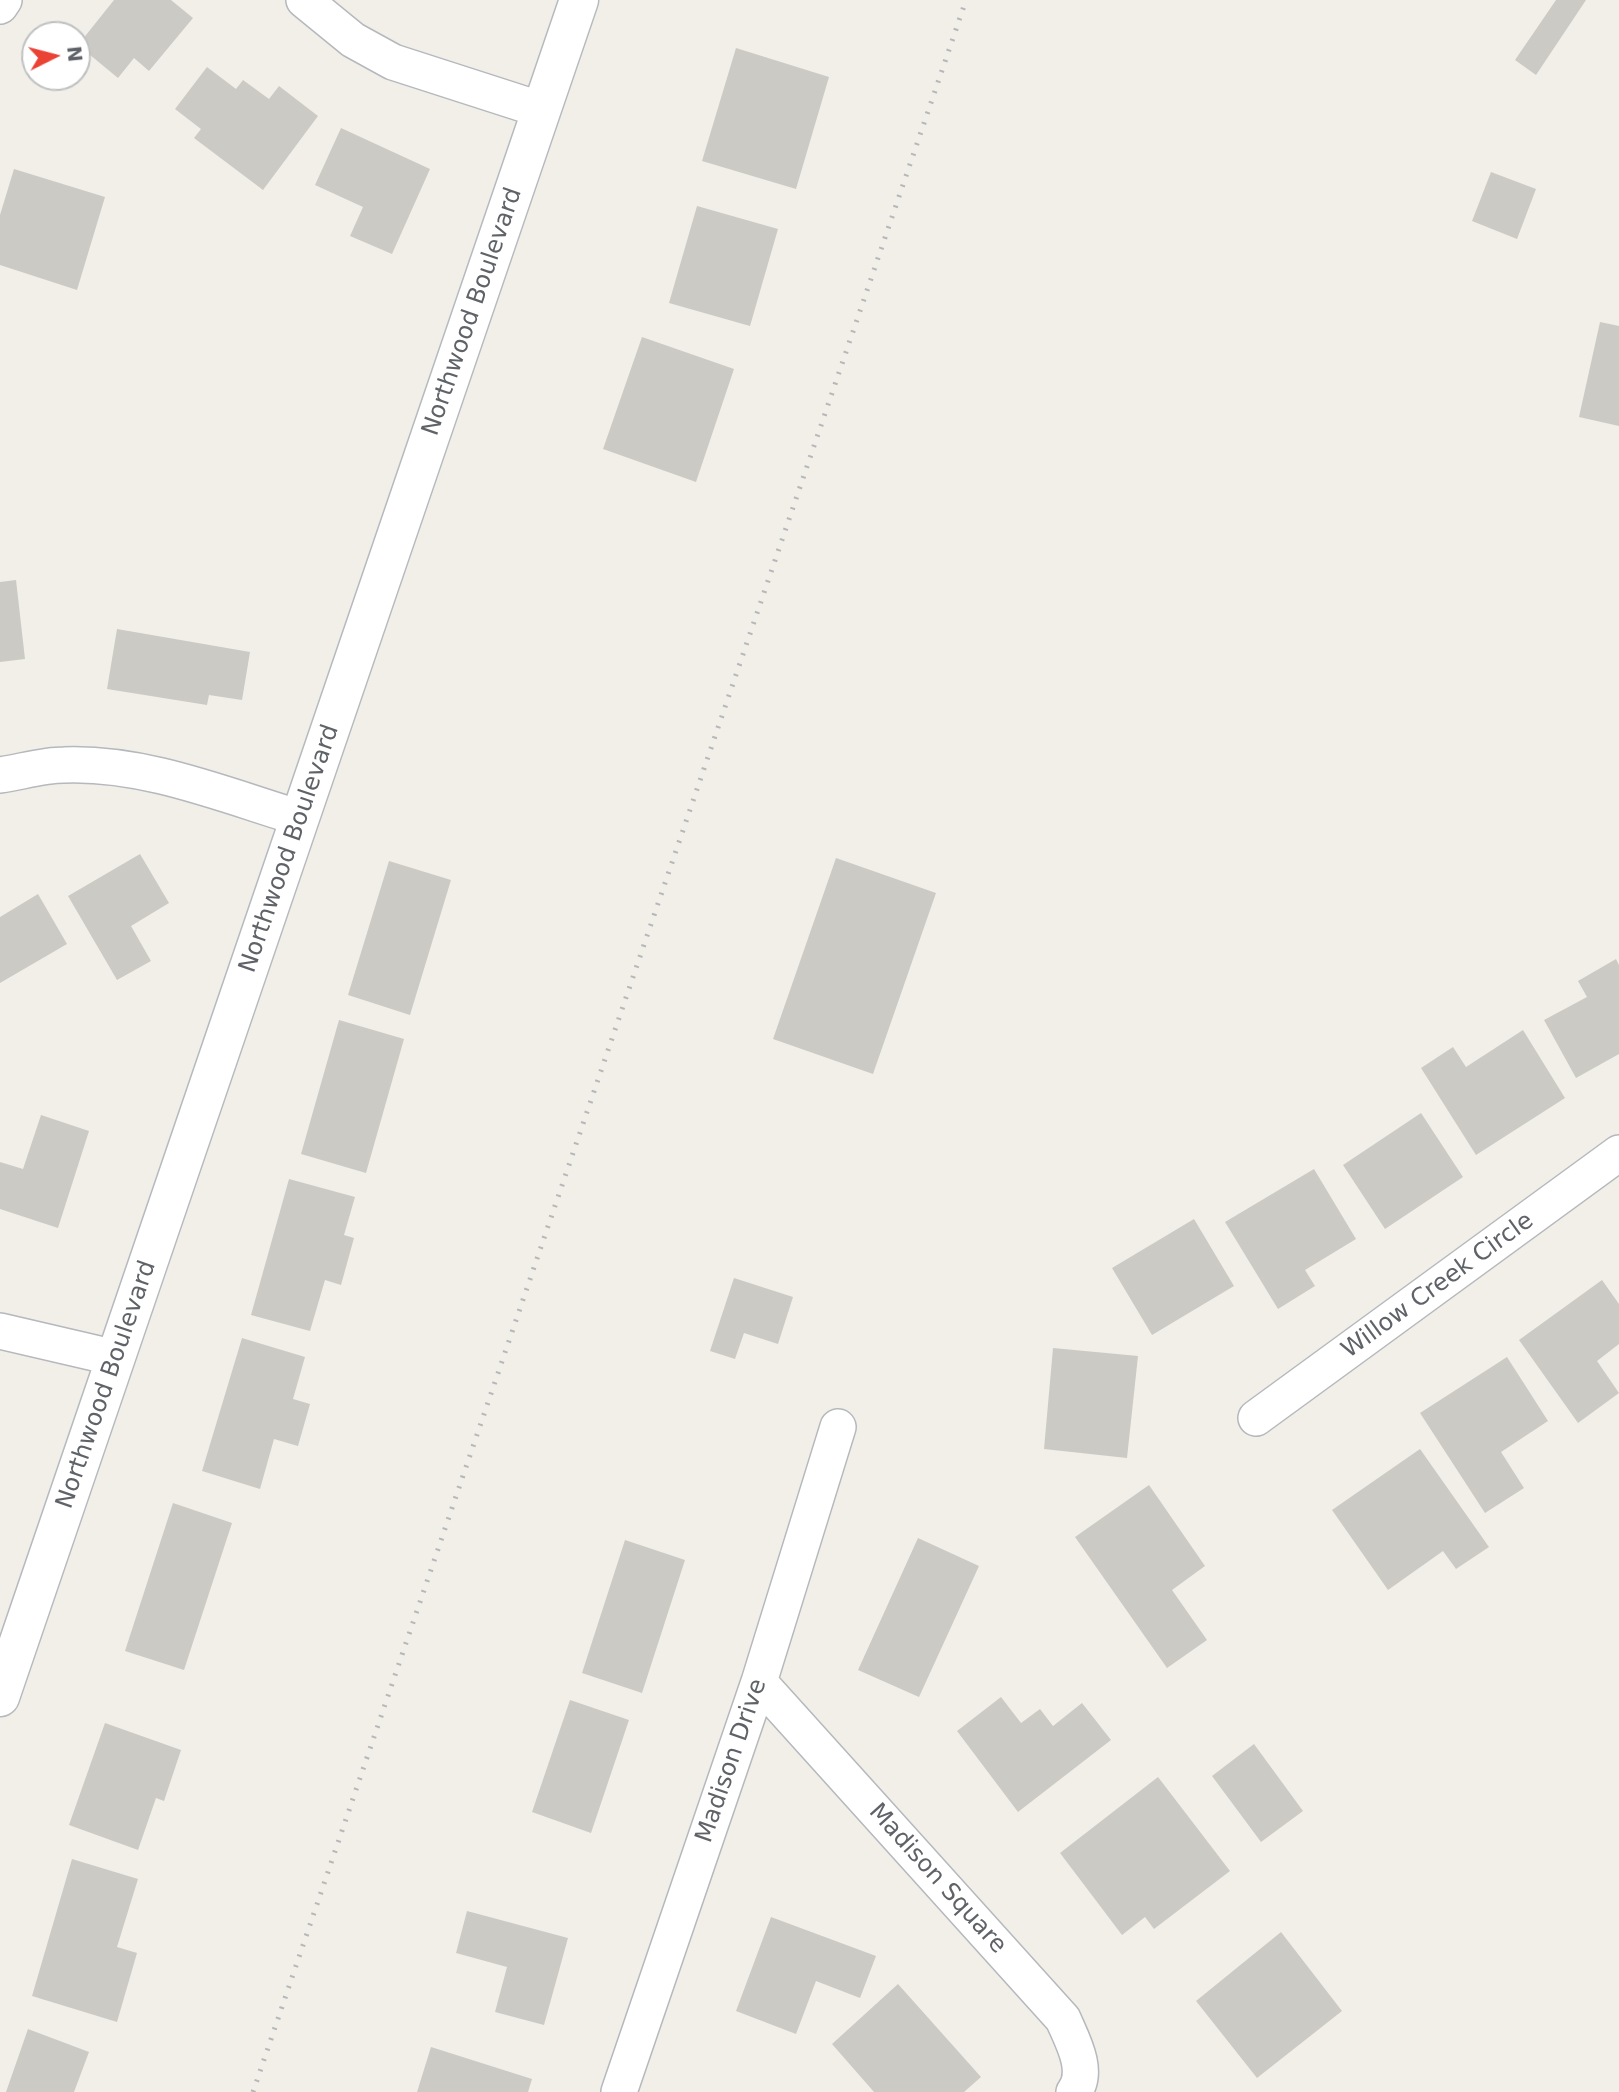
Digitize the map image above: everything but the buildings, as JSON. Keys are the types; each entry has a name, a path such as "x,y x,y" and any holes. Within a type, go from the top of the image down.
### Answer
{"street":[{"path":"0,6 4,0"},
{"path":"304,0 353,40 393,62 542,110"},
{"name":"Northwood Boulevard","path":"0,1697 579,0"},
{"path":"0,775 62,765 104,766 158,775 300,818"},
{"name":"Willow Creek Circle","path":"1256,1418 1619,1153"},
{"path":"0,1331 116,1358"},
{"name":"Madison Drive","path":"619,2092 759,1682 838,1427"},
{"name":"Madison Square","path":"759,1682 1063,2019 1079,2055 1079,2085 1074,2092"}],"railway":[{"path":"253,2092 966,0"}]}
